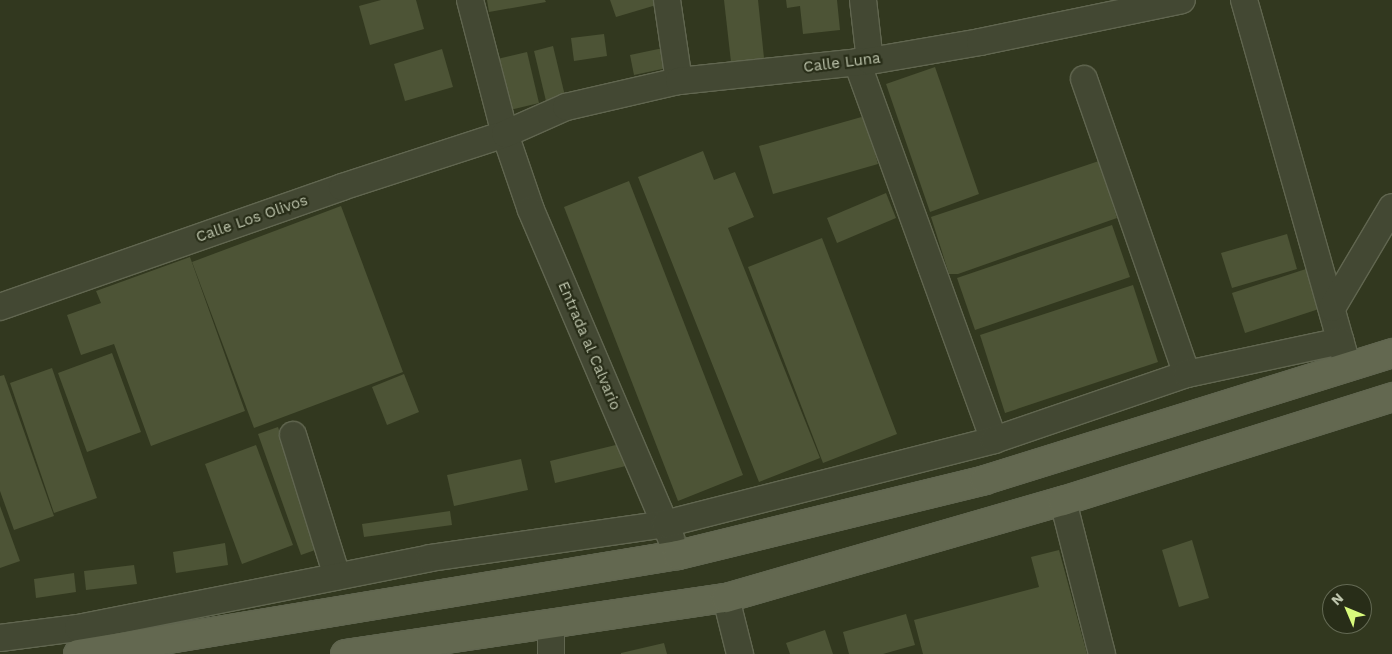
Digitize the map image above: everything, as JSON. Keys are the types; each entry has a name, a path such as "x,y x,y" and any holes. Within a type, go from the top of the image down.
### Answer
{"main road":[{"path":"78,654 678,555 985,480 1344,353 1392,353"},
{"path":"345,654 396,650 551,624 726,598 1063,501 1392,397"}],"street":[{"name":"Entrada al Calvario","path":"470,0 505,134 531,210 678,555"},
{"path":"667,0 679,81"},
{"path":"863,0 863,62 994,440"},
{"name":"Calle Luna","path":"505,134 566,106 679,81 863,62 1122,7 1182,0"},
{"path":"0,638 78,628 430,558 665,524 994,440 1187,374 1344,353 1244,0"},
{"path":"1084,78 1187,374"},
{"name":"Calle Los Olivos","path":"0,307 342,187 505,134"},
{"path":"1332,308 1392,207"},
{"path":"293,435 337,576"},
{"path":"1063,501 1102,654"},
{"path":"726,598 740,654"},
{"path":"551,624 551,654"}],"building":[{"path":"381,0 416,0 424,29 370,45 359,6"},
{"path":"487,0 545,0 546,2 489,12"},
{"path":"610,0 663,0 663,3 616,17"},
{"path":"724,0 758,0 764,58 731,62"},
{"path":"786,0 837,0 840,30 803,34 800,6 787,8"},
{"path":"604,34 607,56 574,61 571,38"},
{"path":"553,46 565,96 546,101 534,51"},
{"path":"663,48 667,68 634,75 630,55"},
{"path":"442,49 453,87 405,101 394,64"},
{"path":"527,52 539,103 502,112 489,61"},
{"path":"935,67 979,194 930,212 886,84"},
{"path":"865,116 878,164 773,194 759,146"},
{"path":"703,151 714,180 735,172 754,217 728,228 820,458 759,482 638,177"},
{"path":"1099,161 1117,218 958,274 949,274 931,217"},
{"path":"629,181 743,475 678,501 564,207"},
{"path":"886,193 896,218 837,243 827,218"},
{"path":"341,206 403,372 254,428 192,262"},
{"path":"1112,225 1130,277 975,330 957,278"},
{"path":"1287,234 1297,269 1232,288 1221,253"},
{"path":"822,238 897,434 823,463 748,267"},
{"path":"190,257 245,411 151,446 114,344 81,355 67,315 101,303 96,291"},
{"path":"1309,268 1322,308 1245,333 1232,293"},
{"path":"1133,285 1158,362 1005,413 980,335"},
{"path":"112,353 141,432 87,452 58,373"},
{"path":"52,368 97,498 54,513 10,383"},
{"path":"404,374 419,412 387,425 372,387"},
{"path":"4,375 54,516 14,530 0,491 0,376"},
{"path":"278,427 321,548 301,555 258,434"},
{"path":"624,443 630,465 555,483 550,461"},
{"path":"256,445 293,545 242,564 205,464"},
{"path":"521,459 528,490 454,506 447,475"},
{"path":"0,506 20,561 0,568"},
{"path":"450,511 452,525 364,537 362,524"},
{"path":"1192,540 1209,598 1179,607 1162,550"},
{"path":"225,543 228,565 176,573 173,552"},
{"path":"1059,550 1087,654 923,654 914,620 1039,587 1031,557"},
{"path":"134,565 137,584 86,590 84,571"},
{"path":"74,573 76,592 36,598 34,579"},
{"path":"906,614 915,645 883,654 849,654 843,632"},
{"path":"825,630 833,654 790,654 786,643"},
{"path":"664,643 667,654 621,654 621,653"}]}
